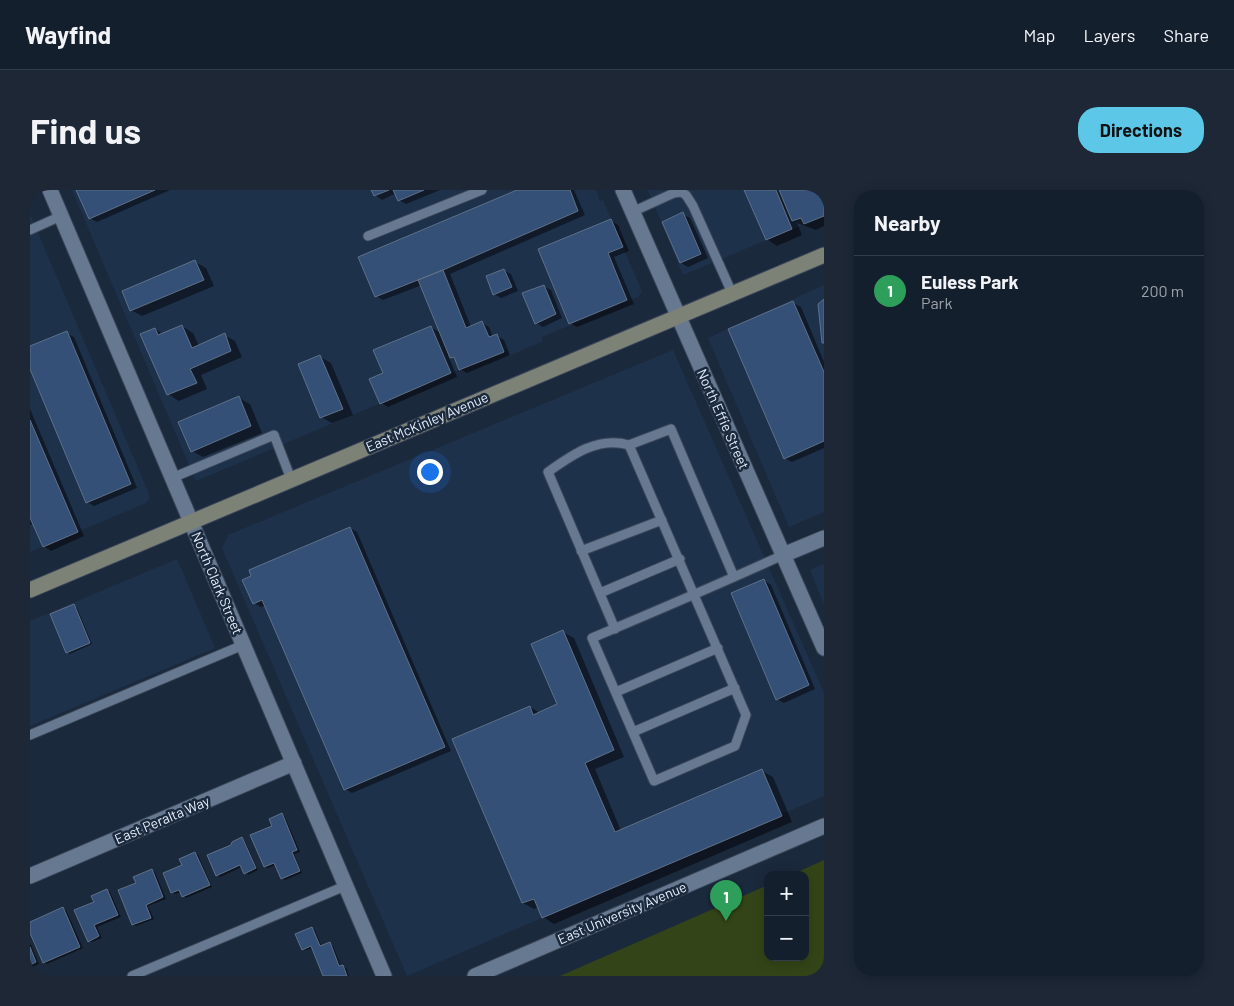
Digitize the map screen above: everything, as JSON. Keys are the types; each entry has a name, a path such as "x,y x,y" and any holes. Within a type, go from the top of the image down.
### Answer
{"main road":[{"name":"East McKinley Avenue","path":"30,590 824,255"}],"street":[{"name":"North Clark Street","path":"50,190 384,976"},
{"name":"North Effie Street","path":"623,190 824,648"},
{"path":"783,555 824,538"},
{"name":"East Peralta Way","path":"30,876 294,764"},
{"name":"East University Avenue","path":"476,976 824,826"}],"lane":[{"path":"368,236 482,190"},
{"path":"632,212 680,192 686,195 693,206 732,293"},
{"path":"30,230 61,216"},
{"path":"615,628 548,472 582,448 617,441 629,445 671,429 734,577"},
{"path":"172,478 274,435 292,479"},
{"path":"629,445 680,559 695,594 718,648 746,714 736,746 654,782 592,638 695,594 783,555"},
{"path":"581,550 662,520"},
{"path":"600,593 680,559"},
{"path":"30,735 243,645"},
{"path":"616,692 718,648"},
{"path":"633,732 735,688"},
{"path":"132,976 345,886"}],"shaded area":[{"path":"72,190 596,190 600,201 603,200 642,292 639,294 640,296 542,337 543,341 509,356 506,350 196,481"},
{"path":"648,190 824,190 824,216 683,275"},
{"path":"30,214 149,494 149,499 146,503 30,552"},
{"path":"824,285 824,512 789,527 708,338"},
{"path":"673,350 824,693 824,796 407,976 222,548 228,535"},
{"path":"177,559 215,648 30,726 30,621"},
{"path":"824,564 824,604 810,570"}],"green space":[{"path":"824,860 824,976 560,976 764,887 764,961 809,961 809,871 800,871"}],"building":[{"path":"76,190 155,190 89,219"},
{"path":"371,190 389,190 374,196"},
{"path":"393,190 424,190 398,201"},
{"path":"517,190 570,190 578,211 443,270 375,297 358,257"},
{"path":"744,190 776,190 792,229 766,240"},
{"path":"779,190 824,190 824,216 804,224 801,218 792,221"},
{"path":"683,212 701,254 680,263 662,222"},
{"path":"611,219 623,247 608,253 627,300 569,324 538,249"},
{"path":"195,260 204,280 130,311 122,291"},
{"path":"504,269 512,287 493,295 486,276"},
{"path":"443,270 466,328 482,321 489,337 497,334 504,352 459,370 454,357 450,358 418,280"},
{"path":"544,285 556,314 535,324 522,293"},
{"path":"824,299 824,343 822,343 818,304"},
{"path":"793,301 824,372 824,441 784,459 728,329"},
{"path":"182,325 192,348 225,333 231,351 190,369 197,383 167,395 140,334 155,328 158,335"},
{"path":"431,326 451,373 380,404 369,379 383,373 373,350"},
{"path":"67,331 131,484 86,503 30,369 30,346"},
{"path":"320,355 343,409 320,418 298,364"},
{"path":"239,396 251,426 191,452 178,422"},
{"path":"30,420 78,532 43,547 30,518"},
{"path":"350,527 445,747 344,790 262,600 253,604 242,580 251,576 249,570"},
{"path":"764,579 809,685 776,700 731,593"},
{"path":"74,604 90,643 66,653 50,614"},
{"path":"563,630 614,750 585,763 615,832 762,769 782,816 542,918 534,899 522,903 452,739 530,706 533,715 557,704 531,644"},
{"path":"282,813 297,850 292,852 300,871 281,879 274,863 264,867 250,835 272,826 269,819"},
{"path":"242,837 256,868 244,874 240,865 216,876 207,855 231,845 232,842"},
{"path":"195,852 210,885 182,897 179,890 171,893 163,873 182,865 179,859"},
{"path":"152,869 163,897 146,905 151,918 132,925 118,890 136,883 133,877"},
{"path":"107,889 118,915 94,925 99,936 88,942 74,910 94,902 91,896"},
{"path":"63,907 80,947 43,963 30,933 30,922"},
{"path":"312,927 320,946 330,942 339,966 343,965 347,976 323,976 311,946 302,950 295,934"},
{"path":"30,947 36,962 30,965"}],"place":[{"name":"Euless Park","path":"726,921"}]}
